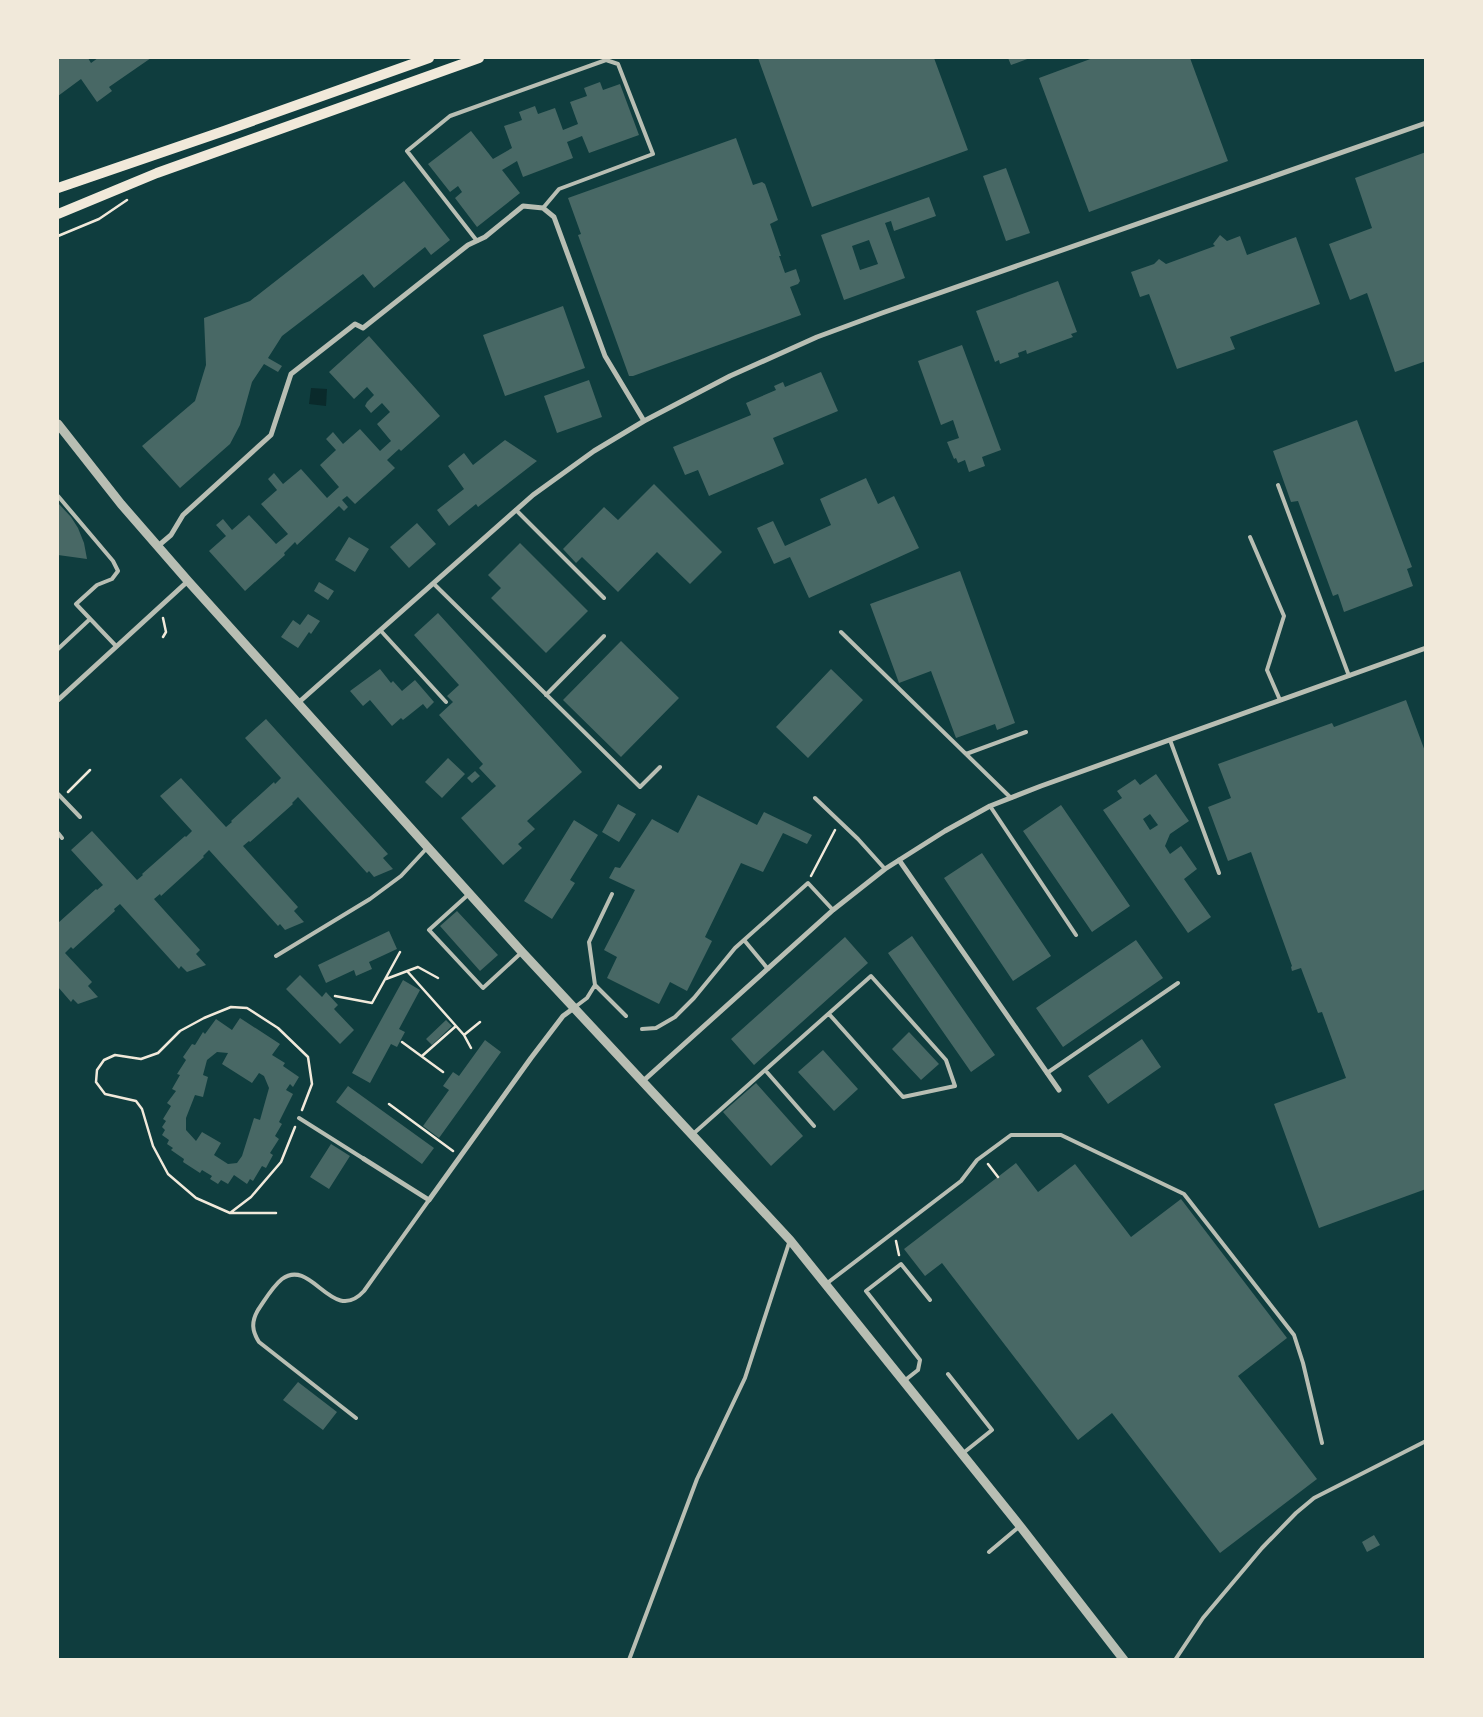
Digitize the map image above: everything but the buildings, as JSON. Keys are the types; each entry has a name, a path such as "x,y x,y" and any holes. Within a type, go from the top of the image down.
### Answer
{"main road":[{"path":"58,188 429,58"},
{"path":"58,214 157,173 479,58"}],"street":[{"path":"298,703 533,495 594,451 730,376 817,337 1426,123"},
{"path":"158,546 171,535 183,515 272,435 290,374 355,324 363,328 468,245 485,237 523,206 543,208 554,217 604,356 644,422"},
{"path":"58,424 99,477 188,581 522,952 790,1240 1020,1526 1124,1660"},
{"path":"58,700 188,581"},
{"path":"642,1082 833,910 885,869 945,831 990,806 1426,648"},
{"path":"899,860 1059,1090"},
{"path":"364,1159 429,1200 563,1016 574,1008"}],"lane":[{"path":"477,240 407,151 450,116 606,60 618,64 653,154 559,189 543,208"},
{"path":"1278,485 1349,676"},
{"path":"58,496 113,561 118,571 112,578 97,585 76,604 116,646"},
{"path":"516,510 604,598"},
{"path":"1250,537 1284,616 1267,670 1280,700"},
{"path":"434,584 640,787 660,767"},
{"path":"58,649 90,619"},
{"path":"381,631 446,702"},
{"path":"840,632 1011,798"},
{"path":"546,695 604,636"},
{"path":"966,754 1026,732"},
{"path":"1170,740 1219,873"},
{"path":"58,794 80,817"},
{"path":"815,798 858,839 885,869"},
{"path":"990,806 1076,935"},
{"path":"58,833 62,838"},
{"path":"276,956 370,899 401,876 429,847"},
{"path":"642,1029 656,1028 675,1017 694,998 735,948 808,883 833,910"},
{"path":"470,893 429,930 483,988 522,952"},
{"path":"612,894 589,942 595,986 626,1016"},
{"path":"744,940 768,969"},
{"path":"692,1135 871,976 946,1060 954,1086 903,1097 829,1014"},
{"path":"1047,1073 1178,983"},
{"path":"574,1008 587,998 595,986"},
{"path":"765,1070 814,1126"},
{"path":"299,1118 364,1159"},
{"path":"826,1284 961,1181 977,1160 1011,1134 1061,1135 1184,1194 1294,1335 1303,1363 1322,1443"},
{"path":"356,1418 259,1342 255,1335 253,1320 268,1295 282,1279 288,1276 296,1275 310,1280 333,1298 340,1301 354,1300 364,1291 429,1200"},
{"path":"629,1660 697,1479 745,1378 790,1240"},
{"path":"904,1381 918,1370 920,1360 866,1291 901,1264 930,1300"},
{"path":"948,1374 992,1430 962,1454"},
{"path":"1175,1660 1203,1618 1262,1548 1296,1513 1314,1498 1426,1441"},
{"path":"989,1552 1020,1526"}],"path":[{"path":"58,236 99,219 131,198"},
{"path":"160,606 166,632 163,637"},
{"path":"62,798 90,770"},
{"path":"808,883 836,828 841,823"},
{"path":"336,996 372,1003 400,952"},
{"path":"385,980 418,967 438,978"},
{"path":"407,971 464,1035 471,1048"},
{"path":"230,1212 251,1197 282,1162 312,1084 308,1056 278,1028 247,1008 231,1007 204,1018 180,1031 158,1053 141,1059 116,1055 104,1060 97,1070 96,1082 105,1094 136,1101 142,1109 153,1146 168,1174 196,1198 230,1212 276,1213"},
{"path":"464,1035 480,1022"},
{"path":"422,1056 456,1026"},
{"path":"402,1042 443,1072"},
{"path":"389,1104 460,1156"},
{"path":"989,1165 998,1177"},
{"path":"897,1240 901,1264"}],"water":[{"path":"311,388 327,389 326,406 309,404"}]}
